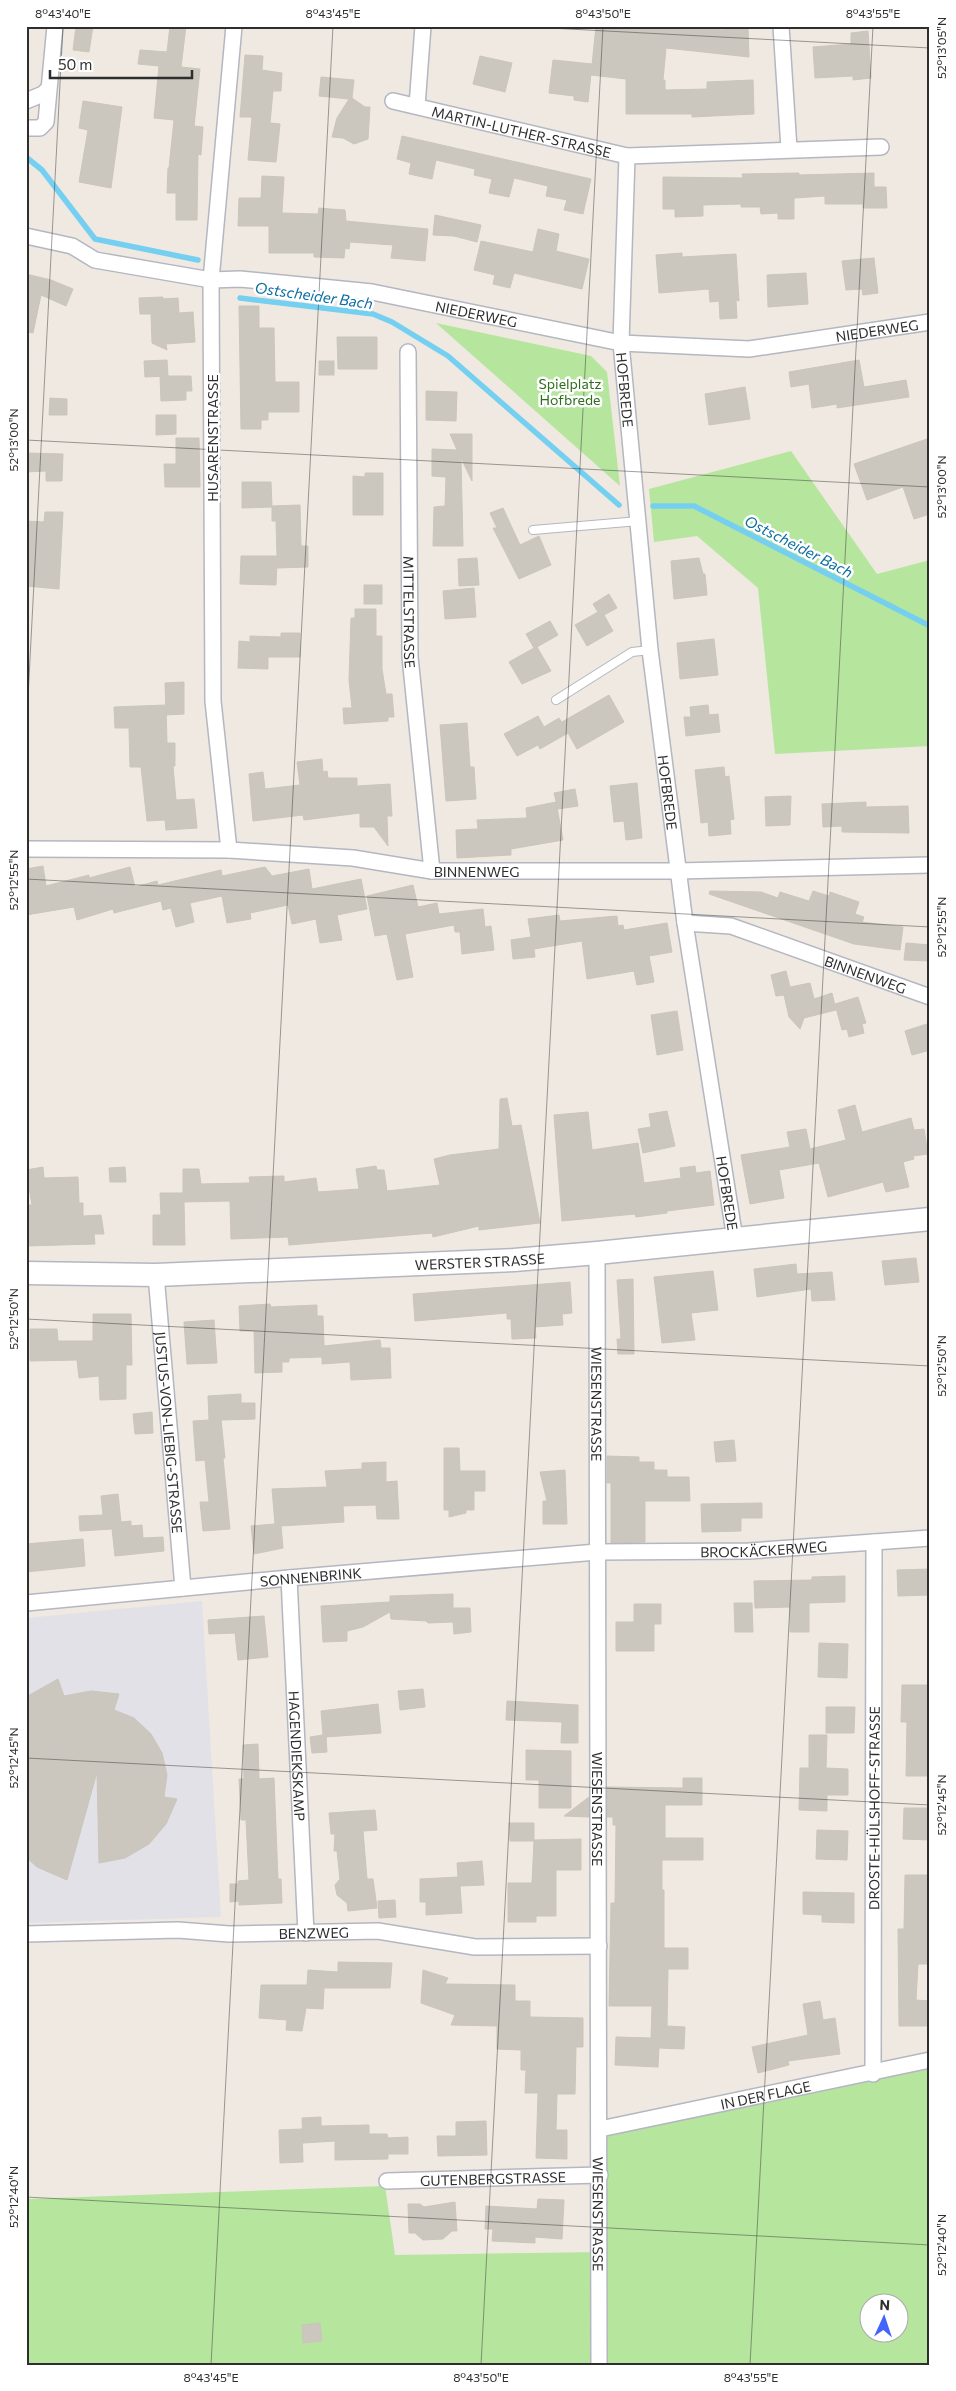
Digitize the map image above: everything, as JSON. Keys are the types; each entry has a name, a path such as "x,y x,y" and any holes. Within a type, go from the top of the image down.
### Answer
{"main road":[{"name":"WERSTER STRASSE","path":"26,1273 156,1275 504,1260 735,1240 930,1219"}],"street":[{"path":"26,128 40,128 46,122 55,26"},
{"name":"HUSARENSTRASSE","path":"229,850 214,701 211,280 234,26"},
{"name":"MARTIN-LUTHER-STRASSE","path":"417,106 424,26"},
{"path":"780,26 789,150"},
{"path":"26,101 43,94 48,89"},
{"name":"MARTIN-LUTHER-STRASSE","path":"393,100 627,156 881,147"},
{"name":"HOFBREDE","path":"627,156 621,343 650,650 685,923 735,1240"},
{"name":"NIEDERWEG","path":"26,236 72,246 95,260 211,280 240,280 372,292 621,343 749,349 930,322"},
{"name":"MITTELSTRASSE","path":"408,352 410,657 432,871"},
{"name":"BINNENWEG","path":"26,849 229,850 353,858 432,871 678,871 930,865"},
{"name":"BINNENWEG","path":"685,923 730,926 930,997"},
{"name":"WIESENSTRASSE","path":"597,1253 599,2365"},
{"name":"JUSTUS-VON-LIEBIG-STRASSE","path":"156,1275 182,1588"},
{"name":"BROCKÄCKERWEG","path":"597,1552 749,1551 930,1538"},
{"name":"DROSTE-HÜLSHOFF-STRASSE","path":"874,1542 874,2074"},
{"name":"SONNENBRINK","path":"26,1603 289,1578 597,1552"},
{"name":"HAGENDIEKSKAMP","path":"289,1578 306,1933"},
{"name":"BENZWEG","path":"26,1934 178,1930 228,1934 378,1931 475,1947 599,1946"},
{"name":"IN DER FLAGE","path":"600,2129 874,2074 930,2060"},
{"name":"GUTENBERGSTRASSE","path":"387,2180 600,2175"}],"lane":[{"path":"532,530 639,521"},
{"path":"556,700 632,652 650,650"}],"shaded area":[{"path":"202,1601 221,1917 26,1923 26,1618"}],"green space":[{"name":"Spielplatz Hofbrede","path":"436,323 591,356 607,372 620,486"},
{"path":"791,451 877,574 930,560 930,746 775,754 758,588 697,536 654,542 649,489"},
{"path":"930,2064 930,2365 26,2365 26,2199 385,2186 395,2255 603,2252 601,2132"}],"building":[{"path":"76,26 93,26 89,52 73,50"},
{"path":"170,26 186,26 181,67 200,69 194,126 203,127 201,155 198,154 197,220 176,220 176,193 167,193 174,120 154,118 159,66 138,64 140,50 167,52"},
{"path":"596,26 719,26 719,30 748,28 749,57 666,48 663,80 665,80 665,90 707,89 707,82 753,80 754,114 692,117 692,114 626,114 626,79 591,75"},
{"path":"868,31 871,78 853,80 853,76 815,78 813,47 851,44 851,33"},
{"path":"245,55 263,56 262,70 282,73 281,91 273,91 270,123 280,124 276,162 248,160 252,117 240,117"},
{"path":"480,56 512,63 505,92 473,84"},
{"path":"553,60 592,64 588,102 574,100 574,96 549,93"},
{"path":"321,77 354,80 352,98 365,107 370,107 368,139 354,144 343,138 332,137 337,118 349,99 319,96"},
{"path":"83,101 122,107 111,188 79,182 88,130 79,128"},
{"path":"402,136 591,179 583,214 564,210 567,200 546,196 548,186 514,178 509,197 489,193 492,179 474,175 475,169 436,160 432,179 409,174 411,163 397,159"},
{"path":"799,173 799,175 874,173 874,187 886,187 887,208 863,208 863,204 825,204 825,196 794,198 794,219 778,219 778,213 761,214 760,207 741,207 741,204 703,205 703,216 675,217 675,209 663,209 663,177 743,178 742,174"},
{"path":"262,176 284,177 282,213 318,214 319,208 345,210 346,221 428,229 425,261 391,258 393,245 350,242 349,249 345,248 344,258 314,257 314,253 269,253 269,226 238,226 239,198 261,198"},
{"path":"435,215 481,225 477,242 454,236 433,235"},
{"path":"538,229 559,234 556,251 589,259 582,289 514,273 510,288 493,284 495,275 474,270 481,241 533,252"},
{"path":"682,253 682,257 736,254 739,301 736,300 737,318 720,319 719,301 710,302 709,289 659,293 656,255"},
{"path":"874,258 878,293 863,295 862,289 846,290 842,261"},
{"path":"806,273 808,304 768,307 767,275"},
{"path":"26,274 51,280 73,289 66,306 41,295 33,333 26,332"},
{"path":"163,297 163,299 178,298 179,313 193,312 195,342 166,344 167,350 152,343 151,314 140,314 139,298"},
{"path":"239,306 259,306 259,328 274,328 275,382 299,382 299,412 268,412 268,420 261,420 261,429 241,429"},
{"path":"337,337 377,337 377,369 338,369"},
{"path":"167,360 168,376 145,377 144,361"},
{"path":"859,360 864,387 906,380 909,397 837,408 837,404 812,408 809,384 791,387 789,372"},
{"path":"319,361 334,361 334,375 319,375"},
{"path":"160,376 191,376 192,391 186,391 186,400 161,401"},
{"path":"745,387 750,419 709,425 705,394"},
{"path":"426,391 457,392 456,421 426,420"},
{"path":"50,398 67,399 67,415 49,415"},
{"path":"156,415 176,415 176,434 156,435"},
{"path":"450,434 472,434 472,481 461,458 463,546 433,546 434,507 445,506 446,477 432,476 432,449 457,450"},
{"path":"176,438 199,438 200,487 165,487 164,464 176,464"},
{"path":"930,438 930,514 914,519 903,487 867,500 854,464"},
{"path":"26,453 63,454 62,481 46,481 46,471 26,472"},
{"path":"365,473 383,473 383,515 353,515 353,476 365,477"},
{"path":"242,482 271,482 272,507 242,508"},
{"path":"300,505 301,546 308,546 308,567 277,568 277,561 276,585 240,584 241,556 277,556 276,521 272,521 272,506"},
{"path":"503,508 520,545 539,536 551,565 519,579 493,528 497,528 490,513"},
{"path":"45,512 63,512 59,589 26,586 26,521 44,522"},
{"path":"477,558 479,585 459,586 458,559"},
{"path":"699,558 703,574 705,574 707,595 674,599 671,561"},
{"path":"364,585 382,585 382,604 364,604"},
{"path":"474,588 476,617 445,619 443,591"},
{"path":"609,594 617,608 604,615 613,631 587,646 575,625 598,612 593,604"},
{"path":"355,609 376,609 376,636 382,636 382,669 386,694 392,694 394,717 388,717 388,721 344,724 343,708 352,708 349,680 351,618 355,618"},
{"path":"550,621 558,635 537,647 551,671 522,684 509,662 534,648 526,634"},
{"path":"281,633 300,633 300,657 268,657 268,669 238,668 239,641 250,642 250,636 281,637"},
{"path":"714,639 718,675 680,679 677,643"},
{"path":"184,682 184,714 166,715 165,683"},
{"path":"609,695 624,722 577,749 568,733 540,749 538,745 517,756 504,734 538,716 544,727 559,718 564,726 562,722"},
{"path":"166,705 167,743 175,743 175,766 173,766 176,800 194,799 197,828 166,830 165,820 147,821 141,767 130,767 129,728 115,728 114,707"},
{"path":"708,705 709,715 718,714 720,732 686,736 684,717 691,717 690,707"},
{"path":"467,723 470,767 474,767 476,799 446,801 440,725"},
{"path":"322,759 323,772 327,771 328,778 357,778 357,786 390,784 392,816 387,816 388,846 374,827 360,827 360,813 304,820 303,815 253,821 249,774 263,772 265,789 300,785 297,762"},
{"path":"724,767 725,777 729,776 734,819 730,820 731,834 709,836 708,822 701,823 695,770"},
{"path":"637,783 642,838 626,840 624,821 614,822 610,786"},
{"path":"575,789 578,806 558,809 554,793"},
{"path":"791,796 790,825 766,826 765,797"},
{"path":"556,802 563,840 511,849 511,855 457,858 456,830 478,829 477,820 527,818 526,808"},
{"path":"866,802 866,807 908,806 909,833 842,832 842,826 823,827 822,804"},
{"path":"43,866 46,886 89,875 89,878 130,867 135,887 157,881 158,885 221,870 222,876 265,867 272,876 309,869 312,889 361,879 367,909 337,915 342,940 320,943 316,919 292,924 288,905 250,913 251,919 227,923 222,896 190,903 194,922 176,927 171,908 163,910 161,901 114,913 113,909 77,920 74,907 26,915 26,869"},
{"path":"413,885 418,907 437,903 439,914 483,909 485,927 491,926 494,950 462,954 460,932 455,932 454,925 405,934 413,977 397,980 387,934 375,936 367,896"},
{"path":"710,891 761,892 778,898 780,892 809,901 813,891 829,896 830,892 859,902 855,914 864,917 862,922 903,927 900,950 854,944 709,894"},
{"path":"559,915 560,921 617,916 618,926 623,925 624,930 667,923 672,952 649,956 654,982 637,985 634,971 587,979 582,941 534,949 535,957 513,959 511,940 531,937 528,919"},
{"path":"906,943 930,945 930,961 904,960"},
{"path":"786,971 790,987 810,983 814,999 832,993 836,1010 804,1018 800,1029 789,1017 784,995 776,996 771,975"},
{"path":"858,997 866,1023 862,1024 864,1033 849,1037 847,1029 842,1030 835,1004"},
{"path":"677,1011 683,1050 657,1055 651,1015"},
{"path":"927,1024 930,1033 930,1050 912,1055 905,1031"},
{"path":"507,1098 512,1126 521,1125 540,1223 479,1230 479,1226 433,1237 432,1233 289,1245 288,1237 231,1239 230,1201 184,1202 185,1245 153,1245 153,1215 161,1215 160,1193 183,1193 183,1169 199,1169 201,1184 250,1183 249,1177 284,1176 284,1182 316,1178 318,1192 359,1189 356,1169 376,1166 377,1170 384,1170 387,1191 440,1185 434,1159 450,1155 499,1149 500,1099"},
{"path":"855,1105 862,1132 911,1118 914,1130 924,1129 928,1154 913,1156 914,1159 903,1162 909,1187 886,1192 883,1182 828,1197 819,1163 779,1170 784,1198 750,1204 741,1155 790,1147 787,1132 806,1129 810,1149 846,1140 838,1110"},
{"path":"667,1111 675,1146 643,1153 638,1129 651,1127 649,1114"},
{"path":"588,1112 592,1150 638,1143 644,1183 681,1178 680,1168 695,1166 696,1173 710,1171 714,1205 636,1217 635,1214 562,1221 554,1115"},
{"path":"43,1167 44,1178 78,1177 79,1203 83,1203 83,1216 101,1215 104,1234 94,1234 95,1244 26,1246 26,1205 32,1205 26,1170"},
{"path":"125,1167 126,1182 110,1182 109,1168"},
{"path":"916,1258 919,1282 885,1285 882,1261"},
{"path":"796,1264 797,1274 832,1272 835,1300 812,1301 811,1289 757,1297 754,1269"},
{"path":"713,1271 718,1310 691,1313 695,1340 662,1343 654,1277"},
{"path":"633,1279 634,1354 618,1354 617,1339 621,1339 617,1280"},
{"path":"570,1282 572,1313 562,1314 563,1325 535,1327 536,1338 512,1339 511,1319 507,1319 507,1313 415,1321 413,1294"},
{"path":"270,1304 271,1307 317,1305 317,1316 323,1316 324,1346 380,1340 381,1348 390,1348 391,1378 351,1380 350,1362 322,1364 322,1357 289,1358 289,1362 282,1362 282,1372 255,1373 254,1331 240,1331 239,1306"},
{"path":"93,1314 131,1314 132,1365 126,1365 126,1399 100,1400 99,1376 79,1378 77,1360 30,1361 30,1329 57,1329 58,1341 93,1341"},
{"path":"214,1320 217,1363 187,1364 184,1322"},
{"path":"241,1394 241,1403 255,1403 255,1419 221,1420 230,1529 203,1531 200,1502 209,1502 205,1460 196,1461 193,1421 209,1420 208,1396"},
{"path":"152,1412 153,1433 135,1434 133,1414"},
{"path":"734,1440 736,1461 716,1462 714,1442"},
{"path":"444,1448 459,1448 460,1471 485,1471 485,1491 474,1491 474,1510 466,1510 466,1513 449,1517 449,1510 444,1510"},
{"path":"607,1456 639,1457 639,1462 654,1462 654,1470 667,1470 667,1477 689,1477 690,1501 645,1501 645,1542 611,1543 611,1483 607,1483"},
{"path":"386,1462 386,1482 397,1481 399,1519 377,1519 376,1505 343,1506 344,1522 281,1526 283,1548 254,1554 251,1526 275,1524 272,1489 327,1487 325,1471 362,1469 362,1463"},
{"path":"565,1470 567,1524 543,1524 543,1501 547,1501 540,1472"},
{"path":"118,1494 121,1522 131,1521 131,1526 142,1525 143,1538 163,1537 164,1551 115,1556 112,1529 80,1531 79,1516 103,1515 101,1496"},
{"path":"762,1503 762,1518 741,1518 741,1531 702,1532 701,1504"},
{"path":"83,1539 85,1566 26,1572 26,1544"},
{"path":"930,1569 930,1595 898,1596 897,1570"},
{"path":"845,1576 845,1602 809,1603 809,1632 790,1632 790,1607 755,1608 754,1581 812,1580 812,1577"},
{"path":"453,1594 453,1608 470,1608 471,1632 454,1634 453,1622 428,1623 426,1621 391,1619 390,1612 363,1627 347,1631 347,1641 323,1642 321,1606 390,1602 390,1596"},
{"path":"734,1603 752,1603 753,1632 735,1632"},
{"path":"634,1604 661,1604 661,1624 654,1624 654,1651 616,1651 616,1622 634,1622"},
{"path":"264,1616 268,1657 238,1660 235,1633 209,1634 208,1620"},
{"path":"819,1643 848,1644 847,1678 818,1677"},
{"path":"58,1679 64,1696 91,1691 119,1694 114,1710 134,1718 151,1734 162,1753 167,1775 164,1797 177,1799 166,1824 149,1844 125,1858 99,1863 97,1772 67,1880 37,1867 26,1857 26,1697"},
{"path":"902,1685 930,1685 930,1776 906,1776 907,1722 901,1722"},
{"path":"423,1689 425,1707 400,1710 398,1691"},
{"path":"507,1701 578,1705 578,1743 561,1743 562,1722 506,1720"},
{"path":"378,1704 381,1733 326,1737 327,1752 312,1753 310,1737 323,1735 321,1711"},
{"path":"826,1707 855,1707 854,1733 826,1733"},
{"path":"809,1735 827,1735 826,1768 848,1769 848,1795 827,1795 827,1811 799,1810 800,1768 809,1768"},
{"path":"258,1744 259,1779 274,1778 278,1879 281,1879 282,1903 239,1905 239,1901 230,1902 230,1884 238,1884 238,1881 249,1880 246,1820 241,1820 239,1779 244,1779 243,1745"},
{"path":"526,1750 571,1751 571,1808 539,1808 539,1780 526,1780"},
{"path":"683,1778 702,1778 702,1805 665,1805 665,1838 703,1838 703,1860 662,1860 662,1890 664,1890 664,1948 688,1948 688,1969 668,1969 667,2026 685,2027 684,2049 659,2048 658,2067 615,2065 616,2037 651,2038 652,2006 609,2006 611,1903 615,1903 616,1825 613,1825 613,1817 607,1817 607,1787 683,1788"},
{"path":"589,1797 589,1817 564,1816"},
{"path":"904,1808 930,1808 930,1840 903,1839"},
{"path":"375,1810 377,1830 363,1831 367,1879 373,1879 377,1908 348,1911 347,1903 337,1895 335,1885 340,1879 337,1851 334,1851 335,1834 331,1834 329,1813"},
{"path":"509,1823 534,1823 534,1840 581,1839 581,1870 556,1870 556,1916 536,1916 536,1922 508,1922 508,1883 532,1883 534,1841 510,1841"},
{"path":"817,1830 848,1831 847,1860 816,1859"},
{"path":"482,1861 484,1885 460,1886 462,1913 426,1915 426,1902 420,1902 420,1879 458,1877 457,1863"},
{"path":"905,1875 930,1875 930,1964 918,1964 916,2000 930,2001 930,2026 899,2026 898,1929 904,1929"},
{"path":"803,1892 854,1893 854,1923 822,1922 822,1915 803,1914"},
{"path":"395,1900 396,1917 379,1918 378,1901"},
{"path":"338,1962 392,1963 390,1988 324,1988 323,2009 306,2008 302,2031 286,2030 287,2020 259,2018 261,1985 307,1985 308,1970 338,1972"},
{"path":"423,1970 448,1978 445,1984 515,1985 515,2001 530,2001 530,2017 583,2018 583,2047 576,2047 575,2094 557,2094 556,2130 567,2130 567,2159 536,2158 538,2093 525,2093 526,2070 521,2070 521,2050 497,2049 497,2026 451,2025 455,2015 421,2003"},
{"path":"820,2001 823,2020 835,2018 840,2054 788,2061 789,2065 758,2073 752,2047 808,2035 803,2004"},
{"path":"321,2117 321,2126 369,2125 369,2134 387,2134 388,2138 408,2137 408,2154 388,2154 388,2159 335,2160 335,2141 303,2143 302,2118"},
{"path":"486,2121 487,2155 438,2156 437,2136 456,2136 456,2122"},
{"path":"302,2129 303,2162 280,2163 279,2130"},
{"path":"538,2199 564,2200 562,2239 535,2237 535,2243 492,2241 493,2229 485,2229 486,2206 537,2209"},
{"path":"455,2202 457,2231 452,2231 443,2239 423,2240 415,2233 409,2233 408,2204 420,2204 424,2207"},
{"path":"320,2323 322,2341 303,2343 302,2325"}],"waterway":[{"name":"Ostscheider Bach","path":"26,157 42,170 95,239 198,260"},
{"name":"Ostscheider Bach","path":"240,298 373,314 392,322 448,356 619,505"},
{"name":"Ostscheider Bach","path":"653,506 694,506 930,626"}]}
